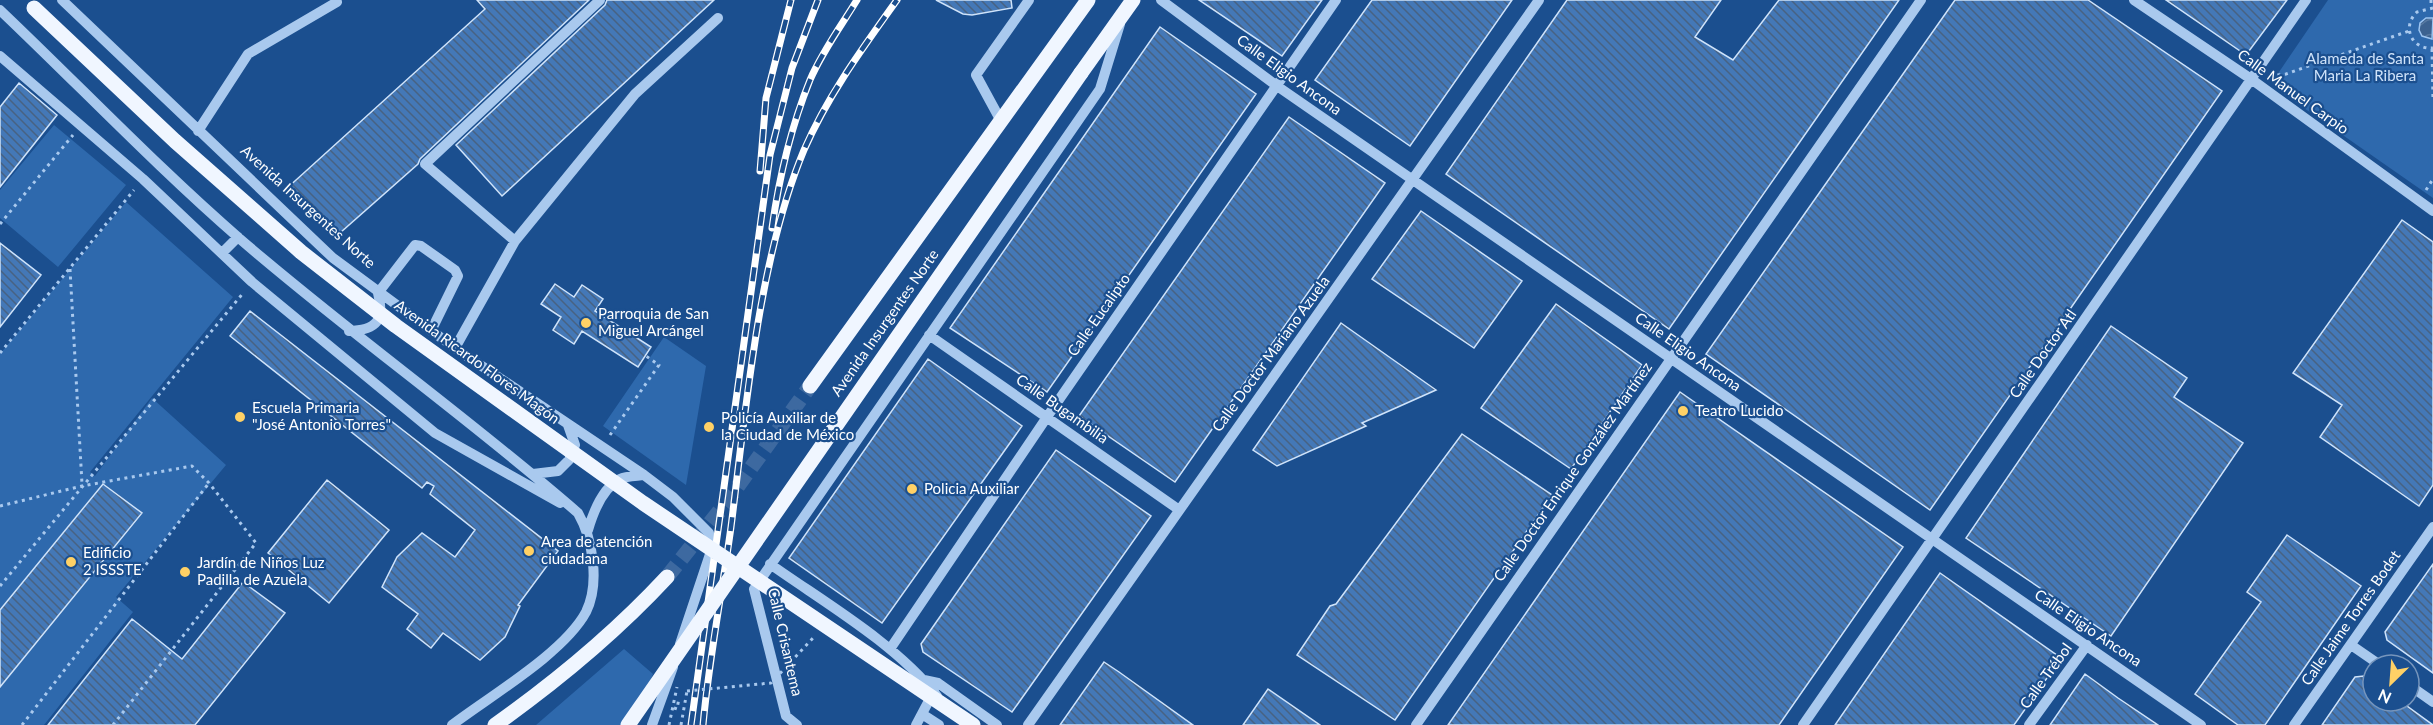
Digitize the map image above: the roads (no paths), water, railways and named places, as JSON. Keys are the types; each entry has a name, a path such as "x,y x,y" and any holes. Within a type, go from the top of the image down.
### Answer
{"main road":[{"name":"Avenida Insurgentes Norte","path":"810,386 1088,0"},
{"name":"Avenida Insurgentes Norte","path":"628,725 1133,0"},
{"name":"Avenida Ricardo Flores Magón","path":"30,4 175,141 301,252 396,326 643,503 973,725"},
{"path":"495,725 549,685 617,629 667,577"}],"street":[{"name":"Avenida Insurgentes Norte","path":"62,0 281,211 378,293 455,348 644,475 673,497 709,533 710,554 652,725"},
{"path":"515,241 425,164 600,0"},
{"path":"1001,121 976,75 1029,0"},
{"name":"Calle Eligio Ancona","path":"1161,0 1277,86 2201,725"},
{"name":"Calle Eucalipto","path":"890,649 1047,417 1336,0"},
{"name":"Calle Doctor Mariano Azuela","path":"1028,725 1178,509 1414,181 1539,0"},
{"name":"Calle Doctor Enrique González Martínez","path":"1416,725 1922,0"},
{"name":"Calle Manuel Carpio","path":"2134,0 2251,79 2433,211"},
{"name":"Calle Doctor Atl","path":"1803,725 2307,0"},
{"path":"198,131 248,54 337,2"},
{"path":"0,10 238,237 349,331 533,474 578,513 588,530 594,569 586,611 561,644 452,725"},
{"name":"Avenida Insurgentes Norte","path":"770,564 1100,89 1123,14"},
{"path":"455,348 515,241 635,94 718,18"},
{"path":"0,56 143,179 252,282 435,433 578,513"},
{"path":"222,253 238,237"},
{"path":"349,331 364,331 373,327 382,308 378,293 416,245 455,270 457,280 431,331"},
{"name":"Calle Bugambilia","path":"929,335 1178,509"},
{"path":"533,474 558,471 569,460 575,445 568,425"},
{"path":"588,530 593,512 605,494 620,479 644,475"},
{"name":"Calle Jaime Torres Bodet","path":"2294,725 2433,527"},
{"path":"770,564 890,649 924,680 997,725"},
{"name":"Calle Crisantema","path":"770,564 754,588 786,716 797,725"},
{"name":"Calle Trébol","path":"2029,725 2087,645"},
{"path":"2351,645 2363,653"},
{"path":"916,725 936,688"},
{"path":"936,688 959,725"},
{"path":"922,714 939,725"}],"water":[{"path":"2426,18 2433,18 2432,39 2422,36 2419,30 2420,23"}],"tunnel":[{"path":"667,577 725,504 810,386"}],"railway":[{"path":"760,171 766,98 791,0"},
{"path":"691,725 770,155 792,68 818,0"},
{"path":"772,228 786,153 803,98 820,59 857,0"},
{"path":"703,725 756,336 775,239 788,193 813,130 846,73 897,0"}],"place":[{"name":"Parroquia de San Miguel Arcángel","path":"586,323"},
{"name":"Teatro Lucido","path":"1683,411"},
{"name":"Escuela Primaria \"José Antonio Torres\"","path":"240,417"},
{"name":"Policía Auxiliar de la Ciudad de México","path":"709,427"},
{"name":"Policia Auxiliar","path":"912,489"},
{"name":"Area de atención ciudadana","path":"529,551"},
{"name":"Edificio 2 ISSSTE","path":"71,562"},
{"name":"Jardín de Niños Luz Padilla de Azuela","path":"185,572"}],"park label":[{"name":"Alameda de Santa Maria La Ribera","path":"2365,68"}]}
